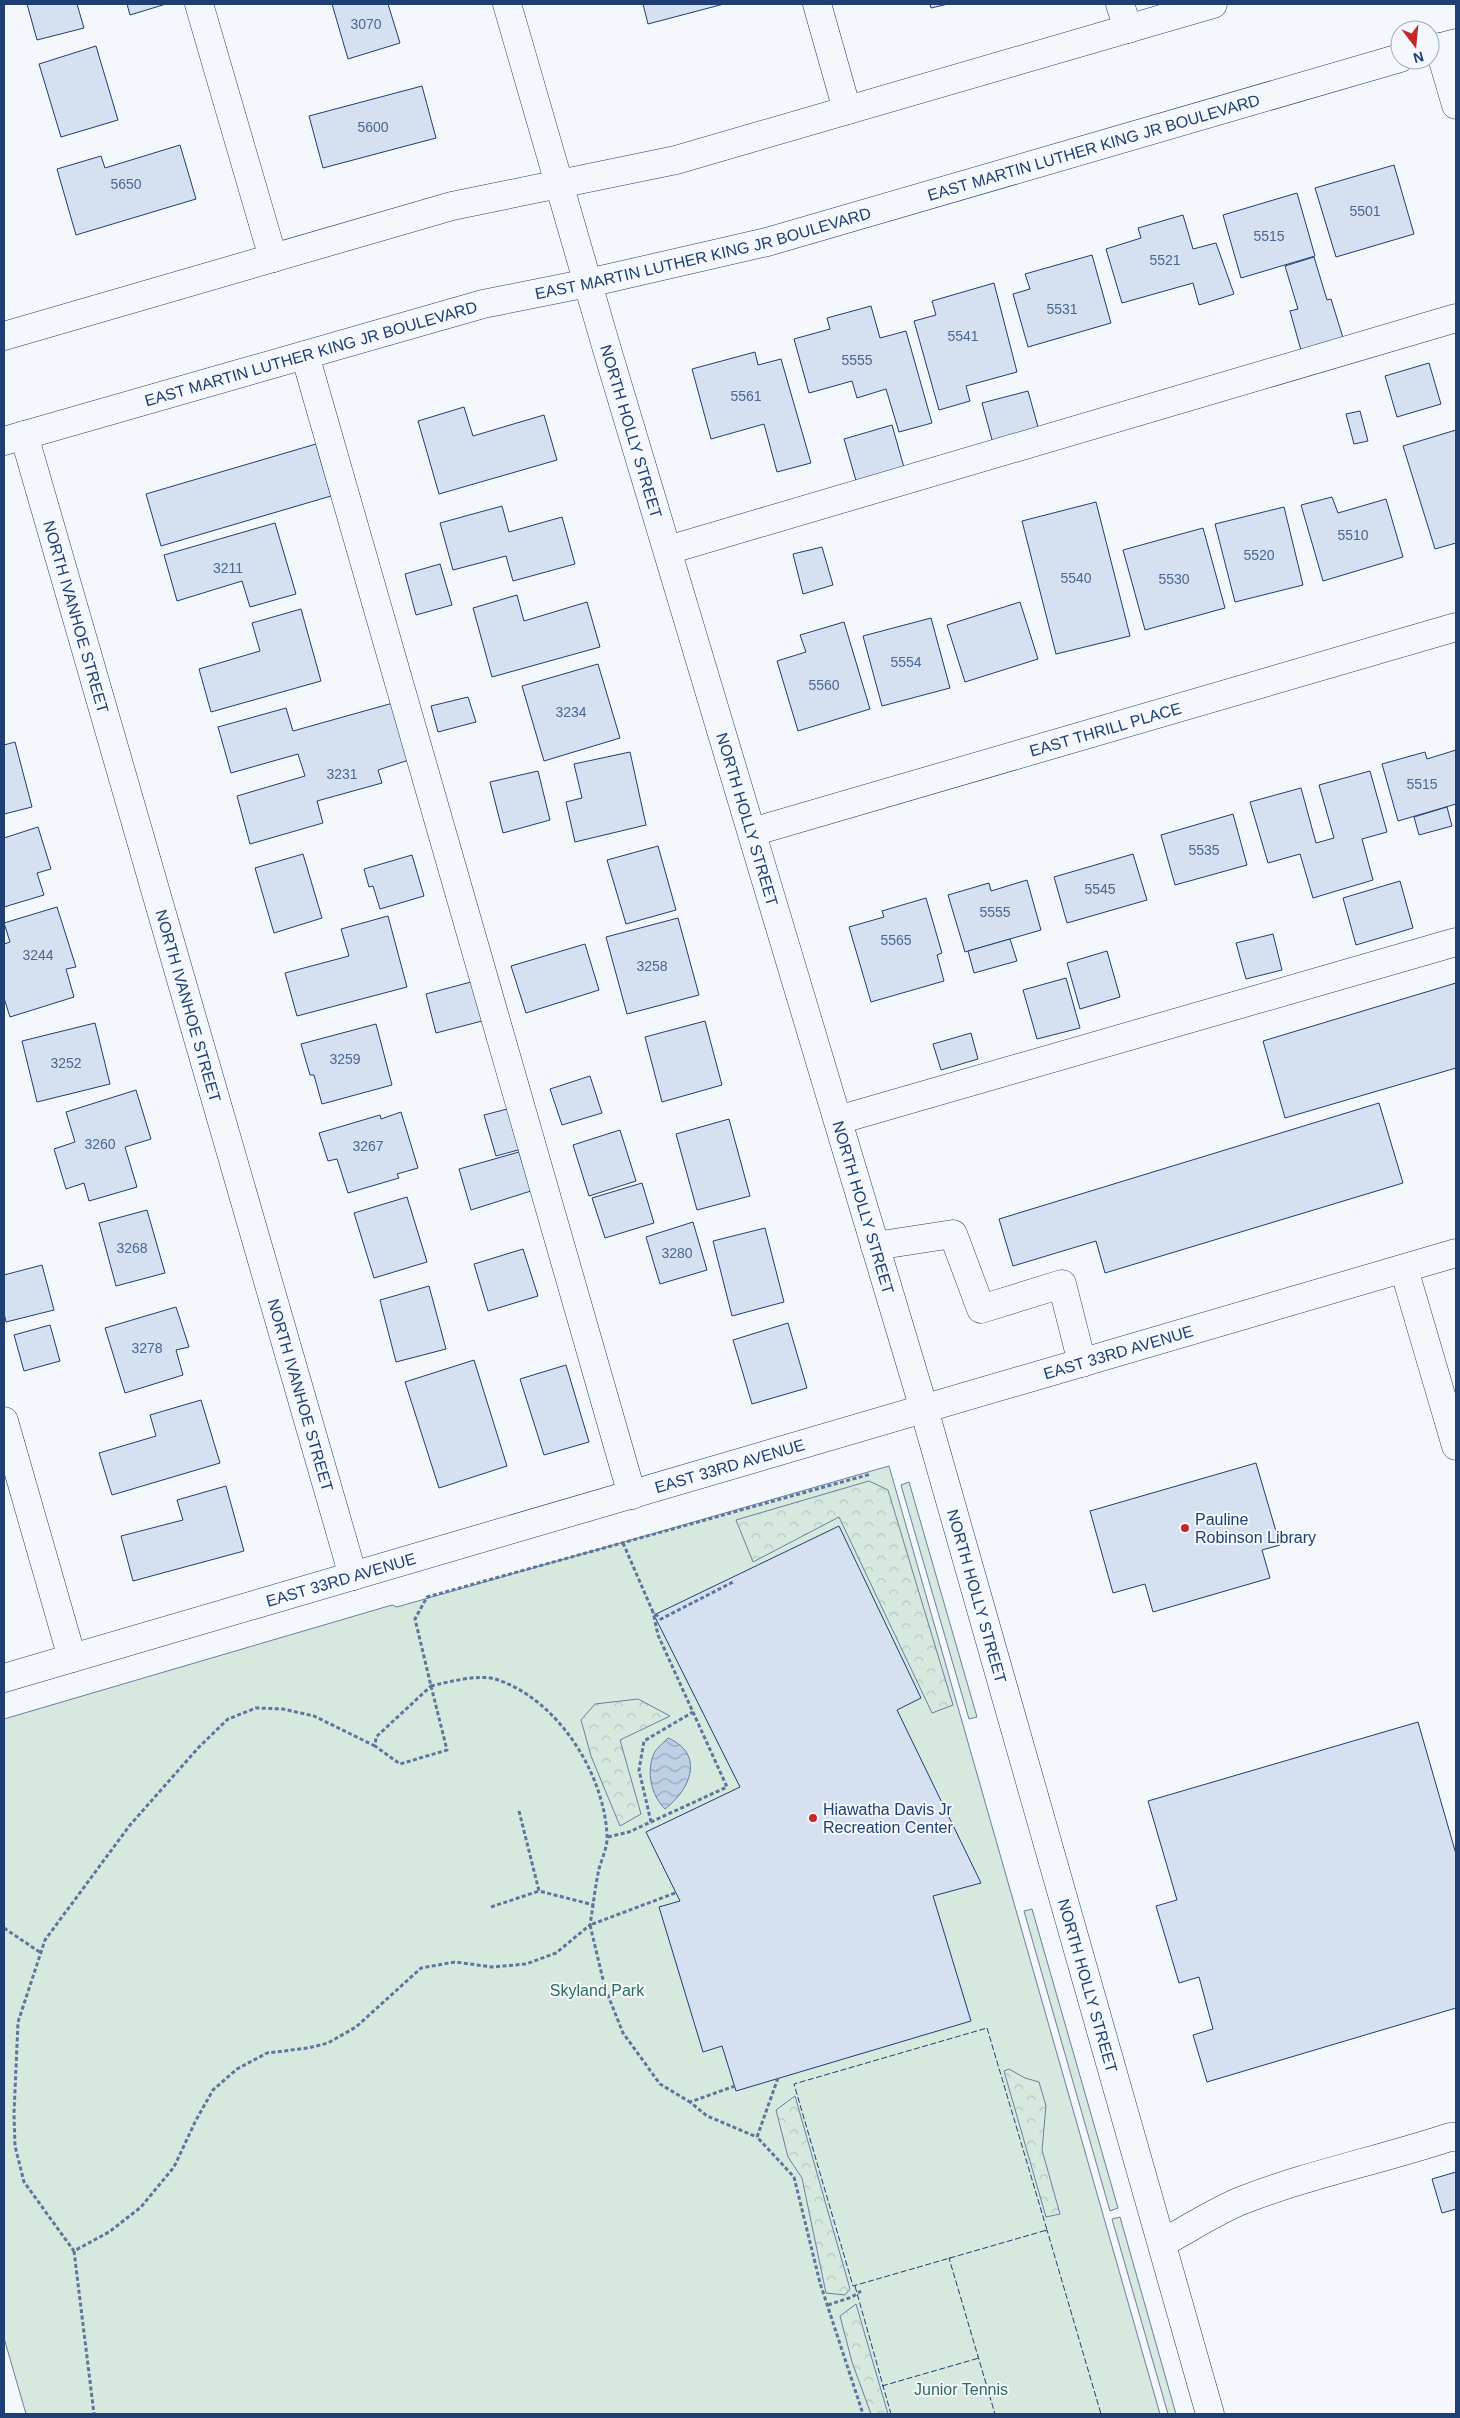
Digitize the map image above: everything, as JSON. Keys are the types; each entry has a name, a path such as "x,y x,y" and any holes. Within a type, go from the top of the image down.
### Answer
{"street":[{"path":"199,4 273,258"},
{"name":"NORTH HOLLY STREET","path":"507,4 588,283 924,1409 1210,2414"},
{"path":"817,4 847,110"},
{"path":"4,336 452,206 676,160 847,110 1124,16 1214,4"},
{"path":"1442,47 1456,105"},
{"name":"EAST MARTIN LUTHER KING JR BOULEVARD","path":"14,438 483,304 588,283 767,242 1390,61"},
{"path":"668,550 1456,318"},
{"path":"305,355 632,1495"},
{"name":"NORTH IVANHOE STREET","path":"14,438 353,1576"},
{"name":"EAST THRILL PLACE","path":"752,832 1456,627"},
{"path":"838,1120 1456,942"},
{"path":"876,1246 953,1234 981,1309 1062,1284 1082,1363"},
{"name":"EAST 33RD AVENUE","path":"4,1678 1456,1254"},
{"path":"1404,1269 1456,1446"},
{"path":"4,1421 72,1658"},
{"path":"1162,2243 1241,2201 1320,2173 1398,2155 1454,2133"}],"path":[{"path":"94,2414 74,2250 24,2182 15,2146 14,2114 18,2022 45,1940 130,1825 199,1747 228,1719 256,1708 283,1709 314,1716 376,1746 400,1764 447,1750 415,1619 427,1596 871,1474"},
{"path":"608,1837 629,1832 727,1786 658,1635 653,1612 623,1543"},
{"path":"653,1612 661,1619 733,1582"},
{"path":"376,1746 376,1736 431,1686 456,1680 494,1678 535,1699 576,1742 597,1785 608,1837 599,1870 590,1925 605,1988 623,2033 660,2084 690,2102 707,2116 757,2137 794,2177 828,2305 863,2414"},
{"path":"651,1822 639,1770 644,1741 693,1712"},
{"path":"519,1811 540,1891"},
{"path":"491,1908 540,1891 594,1905"},
{"path":"74,2250 109,2232 141,2207 174,2167 196,2120 213,2090 237,2069 267,2053 308,2048 328,2043 356,2026 421,1968 455,1962 492,1967 526,1964 556,1954 590,1925 675,1893"},
{"path":"4,1928 41,1953"},
{"path":"757,2137 778,2078"},
{"path":"690,2102 735,2086"},
{"path":"828,2305 852,2297 861,2291"}],"green space":[{"name":"Skyland Park","path":"889,1466 1160,2414 26,2414 4,2338 4,1719 392,1605 397,1607"},
{"path":"869,1481 888,1490 953,1705 932,1713 839,1517 753,1562 736,1520"},
{"path":"909,1482 977,1717 969,1719 901,1485"},
{"path":"638,1699 670,1716 620,1740 641,1814 620,1826 591,1756 581,1720 595,1704"},
{"path":"1032,1909 1118,2208 1110,2211 1024,1911"},
{"path":"1009,2069 1025,2078 1039,2082 1046,2106 1042,2150 1060,2214 1046,2217 1004,2071"},
{"path":"795,2096 850,2289 845,2295 826,2293 802,2178 788,2157 776,2110"},
{"path":"1120,2217 1176,2414 1168,2414 1112,2219"},
{"path":"856,2304 888,2414 871,2414 852,2362 840,2316"}],"water":[{"path":"668,1738 680,1745 687,1753 690,1762 690,1772 682,1792 665,1809 653,1790 650,1768 654,1753"}],"building":[{"path":"27,4 77,4 84,28 37,40"},
{"path":"127,4 166,4 130,15"},
{"path":"332,4 388,4 400,43 348,59"},
{"path":"643,4 724,4 648,24"},
{"path":"930,4 948,4 931,8"},
{"path":"96,46 118,120 61,137 39,64"},
{"path":"422,86 436,138 323,168 309,116"},
{"path":"180,145 196,199 76,235 57,169 101,156 105,168"},
{"path":"1394,165 1414,234 1336,257 1315,188"},
{"path":"1297,193 1315,256 1241,278 1223,215"},
{"path":"1183,215 1193,249 1216,243 1234,294 1199,305 1193,283 1122,303 1106,249 1141,238 1138,228"},
{"path":"1092,255 1111,323 1028,347 1013,294 1030,289 1025,274"},
{"path":"1314,257 1327,300 1331,299 1344,341 1302,354 1290,311 1298,309 1285,266"},
{"path":"994,283 1017,372 966,386 970,401 939,410 914,321 936,315 932,301"},
{"path":"871,306 880,338 906,331 932,423 899,432 886,389 857,398 852,381 809,393 794,339 830,329 827,318"},
{"path":"755,352 758,365 781,359 811,463 777,472 764,424 711,439 692,369"},
{"path":"1429,363 1441,404 1397,417 1385,376"},
{"path":"1028,391 1040,434 994,447 982,403"},
{"path":"464,407 473,436 544,415 557,460 439,494 418,421"},
{"path":"1360,411 1368,441 1354,444 1346,414"},
{"path":"892,425 905,471 857,484 844,439"},
{"path":"1456,430 1456,543 1435,549 1403,446"},
{"path":"316,444 331,496 161,546 146,494"},
{"path":"1332,497 1338,513 1386,499 1403,557 1323,581 1301,505"},
{"path":"1096,502 1130,636 1056,654 1022,521"},
{"path":"502,506 509,532 562,517 575,564 513,581 506,556 453,570 440,523"},
{"path":"1284,507 1303,585 1235,602 1215,524"},
{"path":"275,523 296,594 250,607 242,581 177,601 164,555"},
{"path":"1203,528 1225,608 1145,630 1123,550"},
{"path":"822,547 833,585 803,594 793,554"},
{"path":"440,564 452,605 416,615 405,574"},
{"path":"517,595 524,621 587,602 600,647 492,677 473,608"},
{"path":"1020,602 1038,659 965,682 947,625"},
{"path":"301,609 321,681 211,712 199,669 260,651 252,623"},
{"path":"931,618 950,688 882,706 863,636"},
{"path":"844,622 870,709 798,731 777,661 806,652 800,635"},
{"path":"598,664 620,738 544,761 522,686"},
{"path":"468,697 476,722 438,732 431,706"},
{"path":"393,703 409,760 378,770 382,783 317,801 323,823 250,844 237,796 305,776 298,754 231,773 218,727 286,708 293,731"},
{"path":"15,742 32,807 4,814 4,745"},
{"path":"1456,750 1456,804 1398,821 1382,764 1425,752 1427,759"},
{"path":"630,752 646,825 575,842 566,802 582,798 574,764"},
{"path":"538,771 550,820 503,833 490,782"},
{"path":"1370,771 1387,832 1362,839 1373,880 1313,898 1300,854 1268,863 1250,802 1301,788 1316,843 1334,838 1319,785"},
{"path":"1447,807 1452,826 1419,835 1414,817"},
{"path":"1233,814 1247,865 1175,885 1161,835"},
{"path":"38,827 51,869 37,873 44,895 4,907 4,838"},
{"path":"658,846 676,910 626,924 607,860"},
{"path":"303,854 322,918 274,933 255,868"},
{"path":"1133,854 1147,900 1067,923 1054,877"},
{"path":"412,855 424,896 380,909 373,886 369,887 364,869"},
{"path":"1027,880 1041,930 965,952 948,895 989,883 991,891"},
{"path":"1400,881 1413,928 1356,945 1343,898"},
{"path":"926,898 942,953 937,955 944,981 871,1002 849,927 884,917 882,911"},
{"path":"57,907 76,967 66,969 74,997 10,1017 4,998 4,944 10,942 4,923"},
{"path":"388,916 407,987 297,1016 285,973 349,956 341,929"},
{"path":"678,918 699,995 627,1014 606,937"},
{"path":"1273,934 1282,970 1246,979 1236,943"},
{"path":"1010,939 1017,961 974,973 968,951"},
{"path":"585,944 599,990 526,1013 511,966"},
{"path":"1107,951 1120,997 1080,1009 1067,963"},
{"path":"1066,978 1080,1028 1037,1039 1023,990"},
{"path":"471,982 482,1021 436,1033 426,994"},
{"path":"1456,983 1456,1068 1285,1118 1263,1041"},
{"path":"705,1021 722,1085 662,1102 645,1037"},
{"path":"95,1023 110,1084 37,1102 22,1041"},
{"path":"376,1024 392,1085 322,1104 314,1075 310,1075 301,1044"},
{"path":"971,1033 978,1059 941,1070 933,1044"},
{"path":"590,1076 602,1113 562,1125 550,1089"},
{"path":"136,1090 151,1139 125,1147 137,1187 89,1201 84,1183 66,1189 54,1149 75,1142 66,1112"},
{"path":"1379,1103 1403,1183 1105,1273 1096,1241 1013,1266 999,1219"},
{"path":"511,1108 522,1149 496,1156 484,1115"},
{"path":"401,1112 418,1168 397,1174 399,1178 348,1193 337,1159 328,1161 319,1133 380,1115 381,1119"},
{"path":"729,1119 750,1196 697,1210 676,1134"},
{"path":"620,1130 636,1181 589,1196 573,1145"},
{"path":"519,1152 531,1191 471,1210 459,1169"},
{"path":"642,1183 654,1223 605,1238 592,1198"},
{"path":"407,1197 427,1262 374,1278 354,1213"},
{"path":"147,1210 165,1273 116,1286 99,1223"},
{"path":"693,1222 707,1270 660,1284 646,1237"},
{"path":"765,1228 784,1302 732,1316 713,1241"},
{"path":"523,1249 538,1296 488,1311 474,1264"},
{"path":"42,1265 54,1310 6,1322 4,1313 4,1275"},
{"path":"429,1286 446,1349 396,1362 380,1300"},
{"path":"176,1307 189,1347 176,1350 183,1375 125,1393 105,1328"},
{"path":"788,1323 807,1388 752,1404 733,1340"},
{"path":"50,1325 60,1361 24,1371 14,1335"},
{"path":"474,1360 507,1466 439,1488 405,1382"},
{"path":"566,1365 589,1442 544,1455 520,1379"},
{"path":"201,1400 220,1463 112,1495 99,1453 156,1436 150,1415"},
{"name":"Pauline Robinson Library","path":"1256,1463 1280,1545 1262,1550 1270,1578 1153,1612 1145,1584 1113,1593 1090,1511"},
{"path":"226,1486 244,1551 133,1581 121,1536 183,1520 177,1500"},
{"name":"Hiawatha Davis Jr Recreation Center","path":"839,1526 921,1698 897,1710 981,1883 933,1896 971,2021 736,2091 722,2046 703,2052 659,1907 680,1901 646,1832 740,1787 654,1615"},
{"path":"1418,1722 1456,1854 1456,2008 1207,2082 1193,2035 1213,2029 1199,1977 1179,1983 1156,1906 1177,1900 1148,1801"},
{"path":"1456,2172 1456,2209 1442,2213 1432,2179"}],"fence":[{"path":"987,2028 1047,2230 853,2286 794,2084 987,2028"},
{"path":"1045,2231 1047,2230 1101,2414"},
{"path":"951,2258 949,2258 995,2414"},
{"path":"855,2286 891,2414"},
{"path":"882,2386 979,2358 978,2356"}],"place":[{"name":"Pauline Robinson Library","path":"1185,1528"},
{"name":"Hiawatha Davis Jr Recreation Center","path":"813,1818"}],"park label":[{"name":"Junior Tennis","path":"961,2389"}]}
